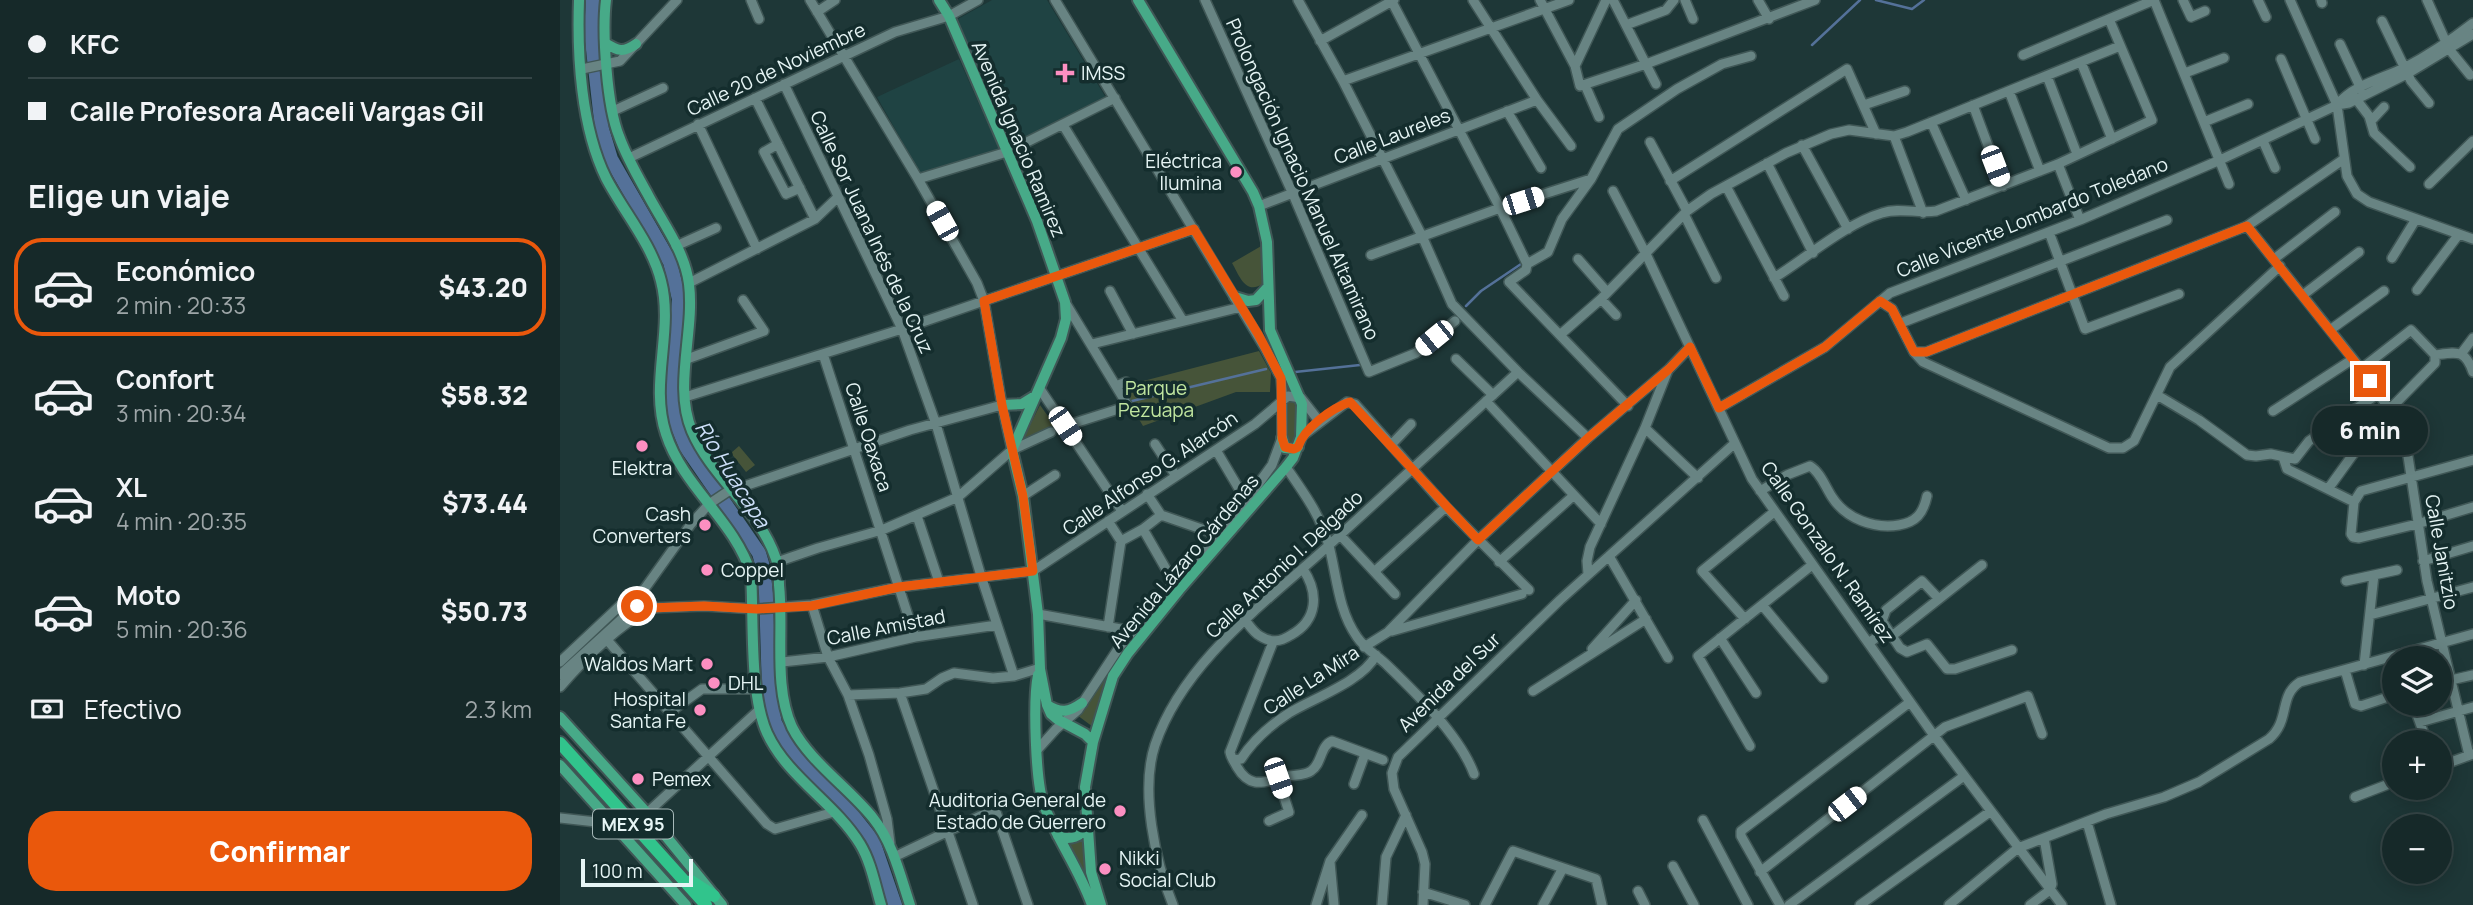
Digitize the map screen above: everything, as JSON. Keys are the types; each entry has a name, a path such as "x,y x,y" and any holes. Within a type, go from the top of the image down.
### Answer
{"highway":[{"name":"MEX 95","path":"560,743 676,871 714,902"},
{"name":"MEX 95","path":"560,754 698,905"}],"main road":[{"path":"579,0 579,35 587,113 599,161 661,278 665,314 659,399 666,434 680,464 711,503 747,560 751,574 757,689 763,724 775,748 860,845 881,905"},
{"path":"606,0 606,65 618,135 676,246 689,283 691,311 685,397 687,413 699,445 769,542 777,562 784,705 797,736 871,816 893,853 910,905"},
{"name":"Avenida Ignacio Ramirez","path":"939,0 949,16 1037,221 1065,302 1066,319 1061,338 1012,450"},
{"path":"1138,0 1254,192 1259,206 1267,242 1270,330 1301,398 1300,442 1294,449 1285,447 1282,438"},
{"path":"605,43 620,52 627,51 636,44"},
{"path":"1238,302 1256,300 1268,286"},
{"path":"1002,405 1022,404 1039,391"},
{"name":"Avenida Lázaro Cárdenas","path":"1101,905 1091,872 1085,779 1113,676 1128,653 1249,505 1286,467 1300,442"},
{"path":"1012,450 1023,496 1038,614 1040,668 1048,705 1051,714 1085,734 1093,742"},
{"path":"1040,668 1036,685 1039,790 1044,806 1092,905"},
{"path":"1048,705 1064,712 1072,711 1082,704"},
{"path":"560,717 647,813 714,902"},
{"path":"560,765 686,905"},
{"path":"1058,836 1077,836 1085,828 1086,819"}],"street":[{"path":"584,69 620,61 677,0"},
{"path":"751,0 759,19"},
{"path":"810,0 918,179 976,283 984,301 1012,450"},
{"path":"817,12 835,0"},
{"name":"Calle 20 de Noviembre","path":"629,158 895,32 949,16 978,0"},
{"name":"Avenida Lázaro Cárdenas","path":"1038,749 1082,704 1108,662 1132,631 1216,534 1249,505 1272,464 1282,438 1283,399 1281,378 1258,334 1055,0"},
{"name":"Prolongación Ignacio Manuel Altamirano","path":"1205,0 1292,192 1369,372 1416,353 1455,321"},
{"path":"1298,0 1343,81 1422,236 1452,304 1518,372 1588,438"},
{"path":"1320,41 1393,0 1527,264 1526,271 1509,282 1628,406"},
{"path":"1473,0 1537,100 1571,146"},
{"path":"1343,81 1490,28 1542,4 1569,0"},
{"path":"1575,66 1606,0"},
{"path":"1613,0 1656,84"},
{"path":"1626,25 1666,10 1674,0"},
{"path":"1685,0 1693,19"},
{"path":"1758,0 1769,19"},
{"path":"1582,85 1646,64 1815,0"},
{"path":"2023,55 2154,0 2229,184"},
{"path":"2183,0 2191,17 2206,11"},
{"path":"2258,0 2266,17"},
{"path":"2290,0 2337,105 2347,176 2357,194 2369,202 2473,239"},
{"path":"2427,0 2448,47 2470,75"},
{"path":"1542,4 1599,117"},
{"path":"1774,278 1848,229 1883,212 1923,213 1966,200 2058,164 2152,120 2109,19"},
{"path":"2382,21 2406,71 2430,103"},
{"name":"Calle Vicente Lombardo Toledano","path":"2448,47 2473,23"},
{"name":"Calle Vicente Lombardo Toledano","path":"1719,408 1825,347 1891,293 2080,220 2263,141 2337,105 2345,95 2360,94 2473,34"},
{"path":"2340,44 2374,133 2410,167"},
{"path":"1561,334 1604,296 1686,213 1767,163 1802,145 1849,130 1894,136 2120,46"},
{"path":"1527,264 1548,252 1562,219 1591,179 1618,129 1678,89 1722,64 1751,56"},
{"path":"2185,73 2224,58"},
{"path":"2281,59 2315,139"},
{"path":"2081,62 2112,139"},
{"path":"1670,181 1847,69 1876,134"},
{"path":"2047,76 2077,154"},
{"name":"Calle Sor Juana Inés de la Cruz","path":"784,84 902,330 936,424 1014,676"},
{"path":"613,111 663,89"},
{"path":"1864,105 1905,91"},
{"path":"2009,91 2040,171"},
{"path":"755,98 816,219"},
{"path":"918,179 1007,152 1115,98"},
{"name":"Calle Laureles","path":"1259,206 1537,100"},
{"path":"2204,121 2248,104"},
{"path":"1973,106 2003,186"},
{"path":"2371,121 2384,107"},
{"path":"1507,111 1541,169"},
{"path":"1931,122 1966,200"},
{"path":"698,124 757,248"},
{"path":"1063,125 1183,321"},
{"path":"1894,136 1923,213"},
{"path":"2263,141 2275,168"},
{"path":"2429,184 2473,141"},
{"path":"1650,142 1716,278"},
{"path":"778,144 764,152 786,194 800,188"},
{"path":"1802,145 1848,229"},
{"path":"1914,352 1926,352 2247,226 2344,159"},
{"path":"1767,163 1813,253"},
{"path":"2058,164 2080,220"},
{"path":"1371,255 1500,208 1591,179"},
{"path":"1726,186 1784,296"},
{"name":"Calle Gonzalo N. Ramírez","path":"1613,191 1760,491 1870,642 1935,737 2062,905"},
{"path":"689,283 816,219 837,198"},
{"path":"1880,301 1892,309 1914,352 1923,362 2109,447 2123,448 2134,441 2170,367 2277,262 2334,212"},
{"path":"2392,258 2416,219"},
{"path":"1901,323 2167,220"},
{"name":"Calle Janitzio","path":"2247,226 2361,369 2404,429 2423,561 2443,646"},
{"path":"676,246 716,228"},
{"path":"685,397 902,330 1194,229"},
{"path":"2049,232 2085,329 2179,295"},
{"path":"2417,290 2459,234"},
{"path":"2303,295 2359,252"},
{"path":"1578,259 1616,315"},
{"path":"1110,291 1133,334"},
{"path":"2330,330 2384,291"},
{"path":"687,359 764,331 743,300"},
{"path":"1065,302 1128,407 1065,426"},
{"path":"1092,344 1183,321 1238,302"},
{"path":"2361,369 2411,330 2435,355 2435,362 2390,408"},
{"path":"2461,354 2473,338"},
{"path":"1364,647 1388,632 1478,540 1588,438 1669,369 1690,347"},
{"name":"Calle Oaxaca","path":"823,354 915,637"},
{"path":"2435,355 2461,354 2465,356 2473,372"},
{"path":"1456,359 1573,496 1601,524"},
{"path":"2273,411 2353,359"},
{"path":"1588,573 1588,554 1669,369"},
{"name":"Calle Antonio I. Delgado","path":"1173,905 1161,873 1152,828 1149,783 1154,746 1186,684 1245,620 1518,372"},
{"path":"1116,386 1126,382"},
{"path":"1039,391 1122,511"},
{"path":"2156,398 2199,420 2202,425 2247,455 2271,454 2295,459 2309,441 2379,393"},
{"path":"1283,399 1288,396 1301,398 1319,421"},
{"name":"Calle Alfonso G. Alarcón","path":"1033,571 1255,424 1283,399"},
{"path":"1300,442 1319,421 1350,402 1525,592 1388,632"},
{"path":"560,674 636,601 691,524 711,503 730,490 1002,405"},
{"path":"2328,489 2371,431 2355,409"},
{"path":"1391,445 1411,424"},
{"path":"1645,428 1698,478"},
{"path":"777,562 882,530 958,497 1012,450 1052,432"},
{"name":"Avenida del Sur","path":"1423,905 1425,864 1394,789 1392,773 1398,757 1588,573 1735,443"},
{"path":"1155,444 1176,476"},
{"path":"1216,450 1249,505"},
{"path":"2283,457 2287,469 2354,502"},
{"path":"2473,460 2361,491 2354,502 2350,530 2353,537 2359,538 2473,507"},
{"path":"1760,491 1775,481 1810,466 1816,470 1834,501 1858,521 1887,527 1912,522 1924,510 1927,496"},
{"path":"1286,467 1315,509 1329,546 1340,600 1355,635 1437,719 1465,754 1474,774"},
{"path":"1023,496 1055,475"},
{"path":"1147,494 1161,515 1216,534"},
{"path":"1499,562 1573,496"},
{"path":"1374,572 1446,507"},
{"path":"1745,618 1702,571 1774,512"},
{"path":"1121,541 1161,515"},
{"path":"917,516 939,582"},
{"path":"1108,521 1121,541 1108,627"},
{"path":"1143,529 1174,583"},
{"path":"1340,535 1395,594"},
{"path":"2423,561 2473,546"},
{"path":"1609,556 1668,658"},
{"path":"1750,746 1698,656 1812,565"},
{"path":"1870,642 1889,633 1939,599 1982,565"},
{"path":"1245,620 1257,635 1273,642 1281,641 1301,630 1310,617 1314,601 1311,582 1303,569"},
{"path":"2346,582 2398,570"},
{"path":"560,687 581,664 638,615 650,608 754,609 811,606 899,587 1033,571"},
{"path":"2364,665 2374,575"},
{"path":"1939,599 1922,581 1883,615 1882,621 1900,648 1907,652 1927,644 1947,669 1955,669 2012,650"},
{"path":"2370,615 2473,587"},
{"path":"560,662 626,600 643,591"},
{"path":"1584,658 1636,600"},
{"path":"560,667 625,612 644,603 650,608"},
{"path":"1762,605 1823,678"},
{"path":"811,606 828,657 848,695 869,755 887,819 893,853 947,833 995,809 1028,905"},
{"path":"1038,614 1132,631"},
{"path":"1533,691 1646,619"},
{"name":"Calle Amistad","path":"782,662 828,657 915,637 997,625"},
{"path":"2432,646 2473,634"},
{"path":"1720,638 1756,693"},
{"path":"608,641 767,824 775,829 834,813"},
{"path":"1273,642 1230,752 1245,779 1252,783 1310,772 1326,745 1332,741 1383,760"},
{"name":"Calle La Mira","path":"1233,760 1241,759 1253,742 1273,723 1363,672 1376,655"},
{"path":"1949,905 2018,848 2164,797 2199,782 2278,731 2288,693 2300,682 2382,661"},
{"path":"848,695 926,689 954,673 993,678 1014,676 1040,668"},
{"path":"2345,670 2355,704 2361,706 2382,699"},
{"path":"2452,680 2473,675"},
{"name":"Calle Janitzio","path":"2452,684 2471,755"},
{"path":"670,712 702,689 757,689"},
{"path":"900,693 973,905"},
{"path":"1760,872 1956,721 2028,696 2042,734"},
{"path":"1780,905 1741,836 1741,831 1910,702"},
{"path":"2420,722 2473,707"},
{"path":"647,813 760,710"},
{"path":"2418,716 2423,730"},
{"path":"1354,784 1365,754"},
{"path":"2452,762 2471,755"},
{"path":"1789,905 1964,776"},
{"path":"1269,821 1289,813 1278,778"},
{"path":"2355,797 2382,787"},
{"path":"1860,905 1991,811"},
{"path":"1316,905 1330,860 1362,815"},
{"path":"1382,905 1386,857 1406,815"},
{"path":"560,818 614,824"},
{"path":"1703,820 1748,905"},
{"path":"2087,822 2111,905"},
{"path":"2030,905 2050,890 2052,877 2044,838"},
{"path":"1485,905 1513,851 1596,879 1602,905"},
{"path":"1330,860 1334,905"},
{"path":"1673,866 1694,905"},
{"path":"1542,905 1563,868"},
{"path":"1638,891 1645,905"},
{"path":"1423,892 1465,905"}],"shaded area":[{"path":"992,0 1047,0 1106,98 1009,146 958,19"},
{"path":"959,59 999,149 920,173 877,97"}],"green space":[{"path":"1263,245 1264,283 1248,286 1232,263"},
{"name":"Parque Pezuapa","path":"1259,351 1271,373 1270,392 1236,392 1143,426 1120,387"},
{"path":"1288,400 1296,401 1298,406 1296,436 1290,446 1286,436"},
{"path":"1040,405 1057,429 1023,451 1020,445"},
{"path":"739,446 755,465 746,472 731,453"},
{"path":"1113,663 1093,727 1077,715"},
{"path":"1084,835 1098,905 1066,841"}],"waterway":[{"name":"Río Huacapa","path":"593,0 591,32 602,129 611,159 670,262 679,299 672,376 672,402 677,425 686,447 759,553 763,567 769,691 775,723 790,748 850,812 873,841 895,905"},
{"path":"1812,45 1860,0"},
{"path":"1876,0 1912,9 1924,0"},
{"path":"1466,306 1481,291 1521,264"},
{"path":"1295,372 1360,365"},
{"path":"1132,401 1266,369"}],"place":[{"name":"IMSS","path":"1065,73"},
{"name":"Eléctrica Ilumina","path":"1236,172"},
{"name":"Elektra","path":"642,446"},
{"name":"Cash Converters","path":"705,525"},
{"name":"Coppel","path":"707,570"},
{"name":"Waldos Mart","path":"707,664"},
{"name":"DHL","path":"714,683"},
{"name":"Hospital Santa Fe","path":"700,710"},
{"name":"Pemex","path":"638,779"},
{"name":"Auditoria General de Estado de Guerrero","path":"1120,811"},
{"name":"Nikki Social Club","path":"1105,869"}],"route":[{"path":"637,606 644,603 650,608 704,606 757,609 811,606 899,587 1033,571 1023,496 1002,405 984,301 1194,229 1258,334 1281,378 1282,438 1285,447 1298,447 1301,437 1319,421 1347,402 1355,404 1478,540 1588,438 1669,369 1690,347 1719,408 1825,347 1880,301 1892,309 1914,352 1926,352 2247,226 2370,381"}]}
